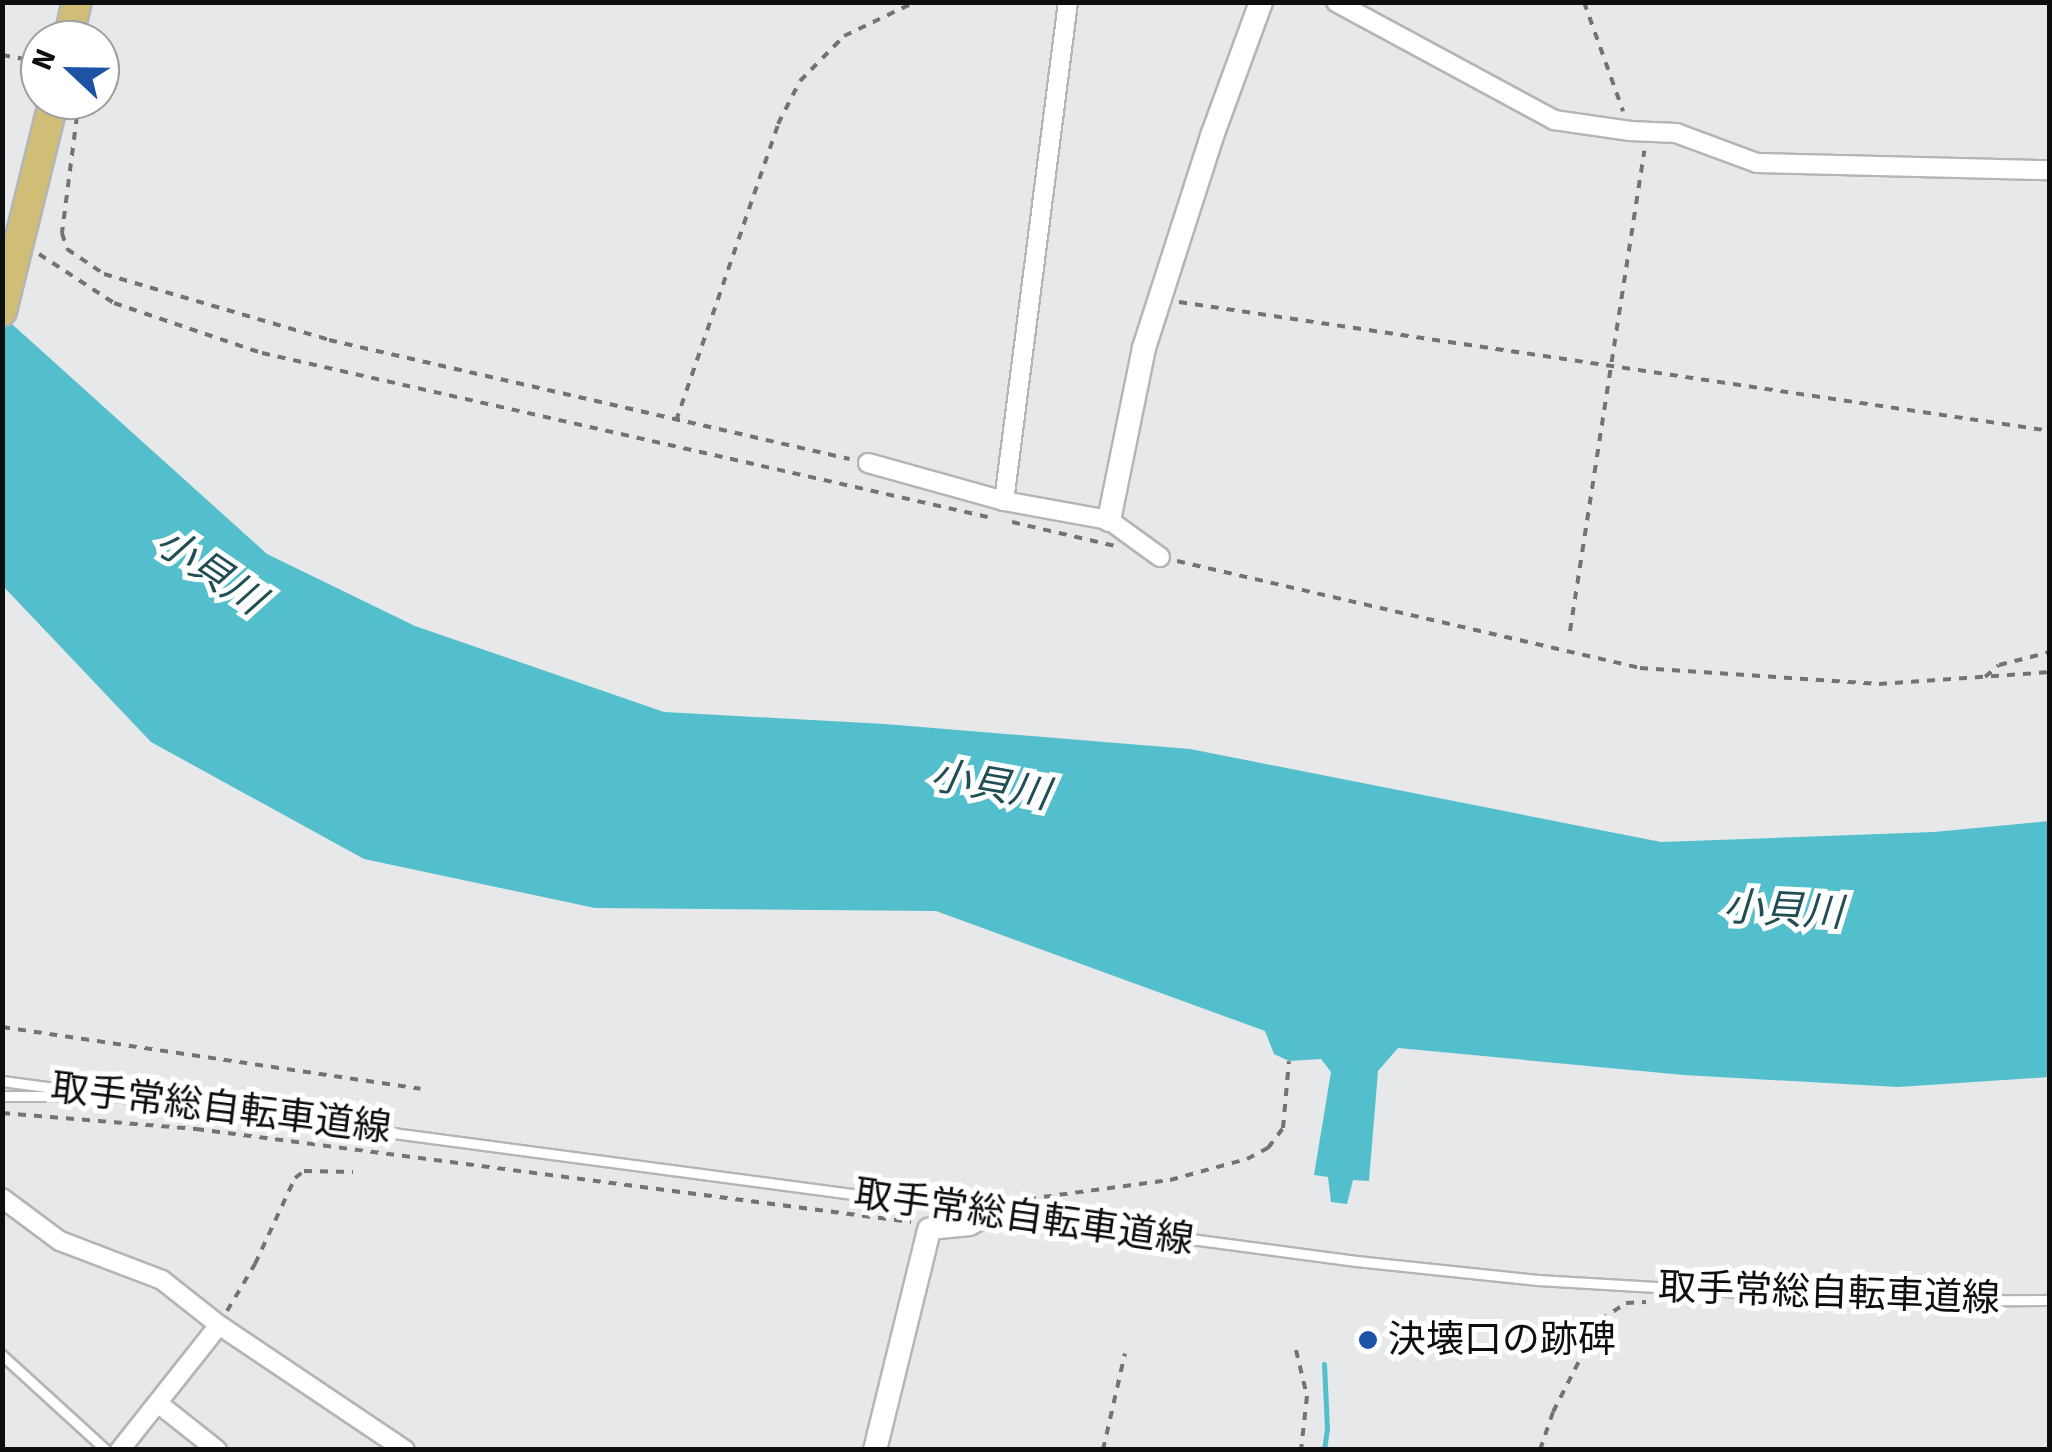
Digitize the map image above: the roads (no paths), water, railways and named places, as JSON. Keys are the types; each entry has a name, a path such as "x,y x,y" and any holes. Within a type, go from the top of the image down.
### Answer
{"main road":[{"path":"2,311 49,120"}],"street":[{"path":"1004,500 1068,2"},
{"path":"1109,520 1144,348 1261,2"},
{"path":"1336,2 1554,120 1676,133 1757,163 2050,170"},
{"path":"868,463 1004,500 1109,520 1160,557"},
{"path":"2,1198 60,1241 162,1280 219,1324 405,1450"},
{"path":"875,1450 929,1230 970,1226 992,1214"},
{"path":"120,1450 219,1324"},
{"path":"159,1404 216,1450"}],"lane":[{"name":"取手常総自転車道線","path":"2,1081 1356,1262 1538,1280 1887,1302 2050,1300"},
{"path":"2,1096 58,1096 65,1087"},
{"path":"2,1355 106,1450"}],"water":[{"name":"小貝川","path":"3,316 267,554 415,626 664,712 885,724 1190,749 1661,842 1934,832 2049,821 2049,1077 1898,1087 1684,1075 1398,1048 1378,1071 1369,1181 1353,1180 1347,1204 1331,1202 1328,1177 1314,1175 1331,1072 1321,1059 1289,1061 1274,1054 1265,1031 936,911 595,908 364,859 151,742 3,586"}],"waterway":[{"path":"1324,1364 1324,1450"}],"place":[{"name":"決壊口の跡碑","path":"1368,1340"}]}
